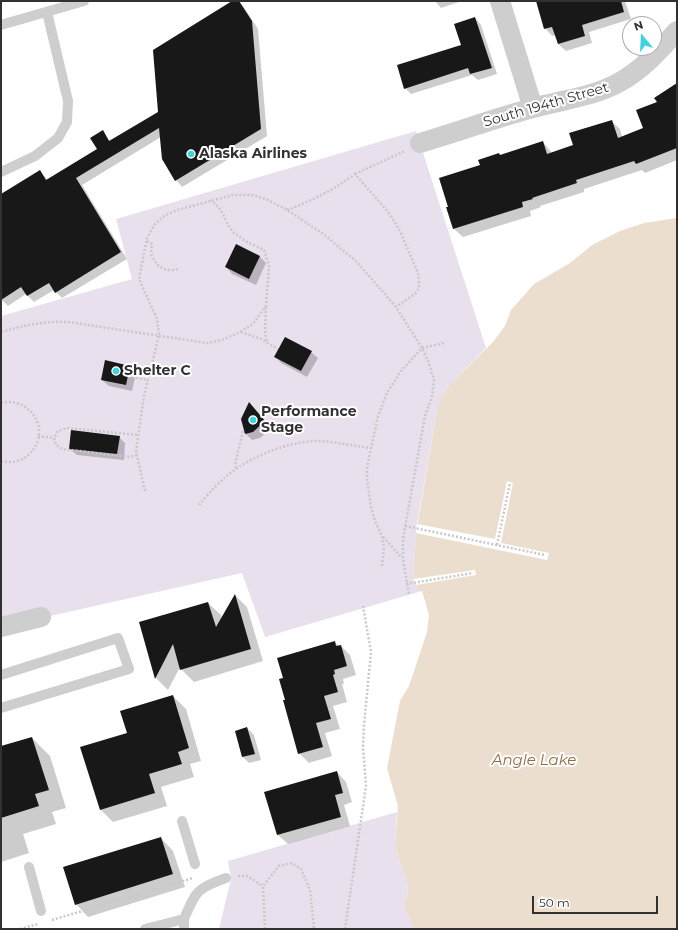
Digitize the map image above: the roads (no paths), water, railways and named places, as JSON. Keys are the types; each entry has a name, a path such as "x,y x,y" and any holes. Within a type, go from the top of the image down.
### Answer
{"street":[{"path":"500,1 533,108"},
{"name":"South 194th Street","path":"420,144 533,108 596,93 618,83 637,70 660,50 677,31"},
{"path":"1,627 42,617"}],"lane":[{"path":"1,25 84,1"},
{"path":"1,172 35,156 58,138 67,122 68,101 47,12"},
{"path":"1,675 118,638 129,669 1,708"},
{"path":"182,821 194,864"},
{"path":"29,868 41,911"},
{"path":"144,929 184,924 196,892 207,884 230,874"}],"water":[{"name":"Angle Lake","path":"677,218 677,929 414,929 404,907 408,893 407,881 395,844 398,806 387,768 400,701 409,686 427,632 429,615 422,591 417,589 413,579 416,533 437,410 442,396 454,381 493,342 505,326 511,310 534,284 570,263 592,245 620,231 644,223"}],"place":[{"name":"Alaska Airlines","path":"191,154"},
{"name":"Shelter C","path":"116,371"},
{"name":"Performance Stage","path":"253,420"}]}
